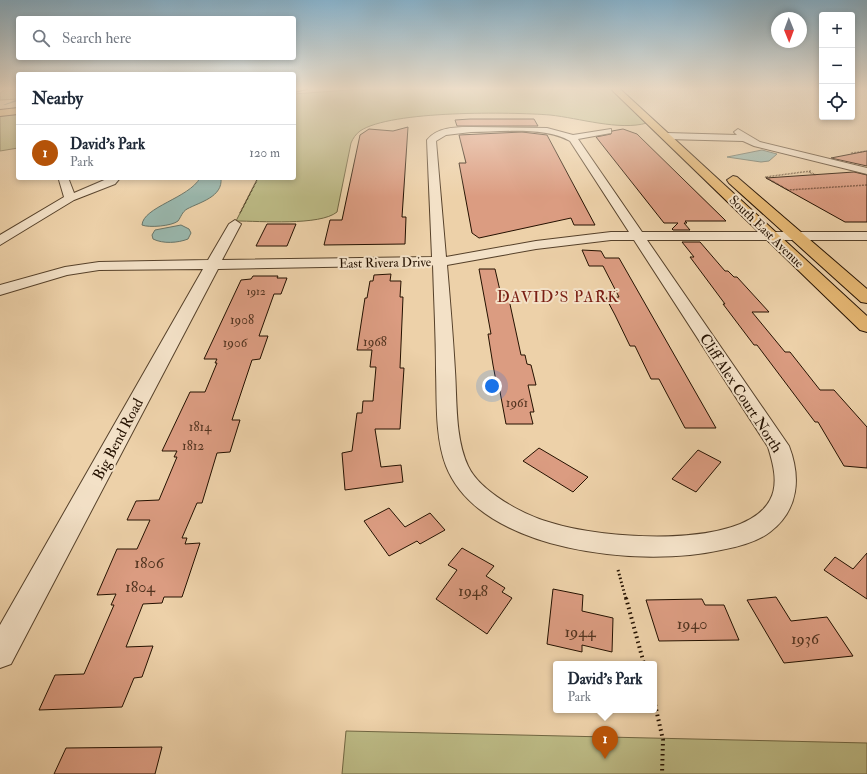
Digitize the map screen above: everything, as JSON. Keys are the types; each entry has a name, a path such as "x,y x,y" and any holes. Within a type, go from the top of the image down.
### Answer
{"main road":[{"name":"South East Avenue","path":"655,125 867,326"},
{"path":"672,125 708,158"},
{"name":"South East Avenue","path":"726,173 867,298"}],"street":[{"name":"Cliff Alex Court North","path":"455,130 482,130 544,131 571,138 637,235 778,446 781,453 785,469 785,493 781,504 773,515 755,530 719,541 692,544 634,546 584,541 560,536 533,528 494,506 466,481 457,467 449,419 431,140 433,137 455,130"},
{"path":"571,138 608,131"},
{"path":"667,136 740,134 757,144 833,164 867,171"},
{"path":"815,170 833,164"},
{"path":"64,180 70,198"},
{"path":"0,241 70,198 113,180"},
{"name":"Big Bend Road","path":"0,654 235,224"},
{"name":"East Rivera Drive","path":"0,290 65,271 99,266 440,261 456,260 572,239 637,235 867,236"}],"path":[{"path":"815,170 781,174 765,178 788,190 867,185"},
{"path":"781,174 786,176"},
{"path":"235,224 257,180"},
{"path":"618,570 643,661"},
{"path":"657,713 663,740 662,774"}],"shaded area":[{"path":"0,125 16,125 16,148 0,151"},
{"path":"296,125 373,125 360,131 351,143 337,212 329,216 304,221 236,221 257,180 296,180"},
{"path":"346,731 867,743 867,774 342,774"}],"water":[{"path":"762,150 777,154 769,161 761,162 727,157"},
{"path":"198,180 221,180 221,184 215,194 185,210 175,223 160,226 142,225 144,219 150,213 194,185"},
{"path":"181,225 189,229 191,233 188,239 161,242 153,239 152,235 155,230"}],"building":[{"path":"457,125 538,126 457,126"},
{"path":"408,127 402,217 406,217 405,244 324,245 330,220 342,220 360,135 369,129 393,131"},
{"path":"623,129 637,134 726,221 685,221 687,223 684,223 690,230 673,230 672,229 678,223 664,223 596,137 611,134 612,131"},
{"path":"522,132 547,135 595,225 574,225 571,218 479,238 472,233 459,163 466,163 459,135"},
{"path":"867,151 867,166 831,158"},
{"path":"854,172 867,175 867,222 845,222 766,178"},
{"path":"267,224 296,224 287,246 256,246"},
{"path":"682,242 700,242 725,271 728,271 734,277 737,277 769,312 752,312 785,352 790,352 820,390 834,390 867,427 867,468 844,466 818,422 815,422 757,345 754,345 723,304 725,304 690,257 694,257"},
{"path":"582,250 601,251 605,258 619,258 716,428 685,428 659,379 651,379 635,346 630,346 606,298 619,297 603,266 589,266"},
{"path":"479,269 495,269 501,295 508,295 521,355 525,355 527,364 531,365 536,385 528,385 534,412 530,412 533,424 506,424 498,381 496,381 493,365 488,334 491,334"},
{"path":"391,274 390,281 401,281 400,297 403,297 400,368 404,368 400,429 375,429 381,467 401,465 403,482 345,490 342,453 352,451 357,413 362,413 363,401 373,401 376,367 370,367 372,350 357,350 365,298 367,298 370,281 373,281 374,275"},
{"path":"253,276 278,276 277,278 287,278 281,294 274,294 259,336 268,336 260,359 252,360 232,420 240,420 230,452 217,453 202,503 197,503 182,538 187,538 185,544 200,543 182,597 164,597 162,603 143,604 126,647 153,646 142,677 134,678 122,707 39,710 55,675 84,674 114,605 111,605 116,594 97,595 117,549 137,549 150,520 127,520 136,501 159,500 177,457 174,457 177,451 162,451 190,392 205,392 217,363 215,363 217,359 204,359 241,280 251,279"},
{"path":"539,448 588,477 573,492 523,461"},
{"path":"698,450 721,462 696,492 672,479"},
{"path":"389,508 405,527 430,513 445,530 420,544 417,541 389,556 364,521"},
{"path":"462,548 494,566 486,576 505,588 502,592 512,598 487,634 436,599 457,570 448,565"},
{"path":"867,553 867,599 824,570 835,557 853,569"},
{"path":"553,589 583,595 582,611 613,618 612,652 582,645 582,652 547,644"},
{"path":"776,597 791,621 827,617 853,656 784,663 747,600"},
{"path":"702,599 705,605 724,605 739,640 659,641 646,600"},
{"path":"162,747 155,774 54,774 66,748"}],"place":[{"name":"David's Park","path":"605,759"}],"district":[{"name":"DAVID'S PARK","path":"558,296"}]}
